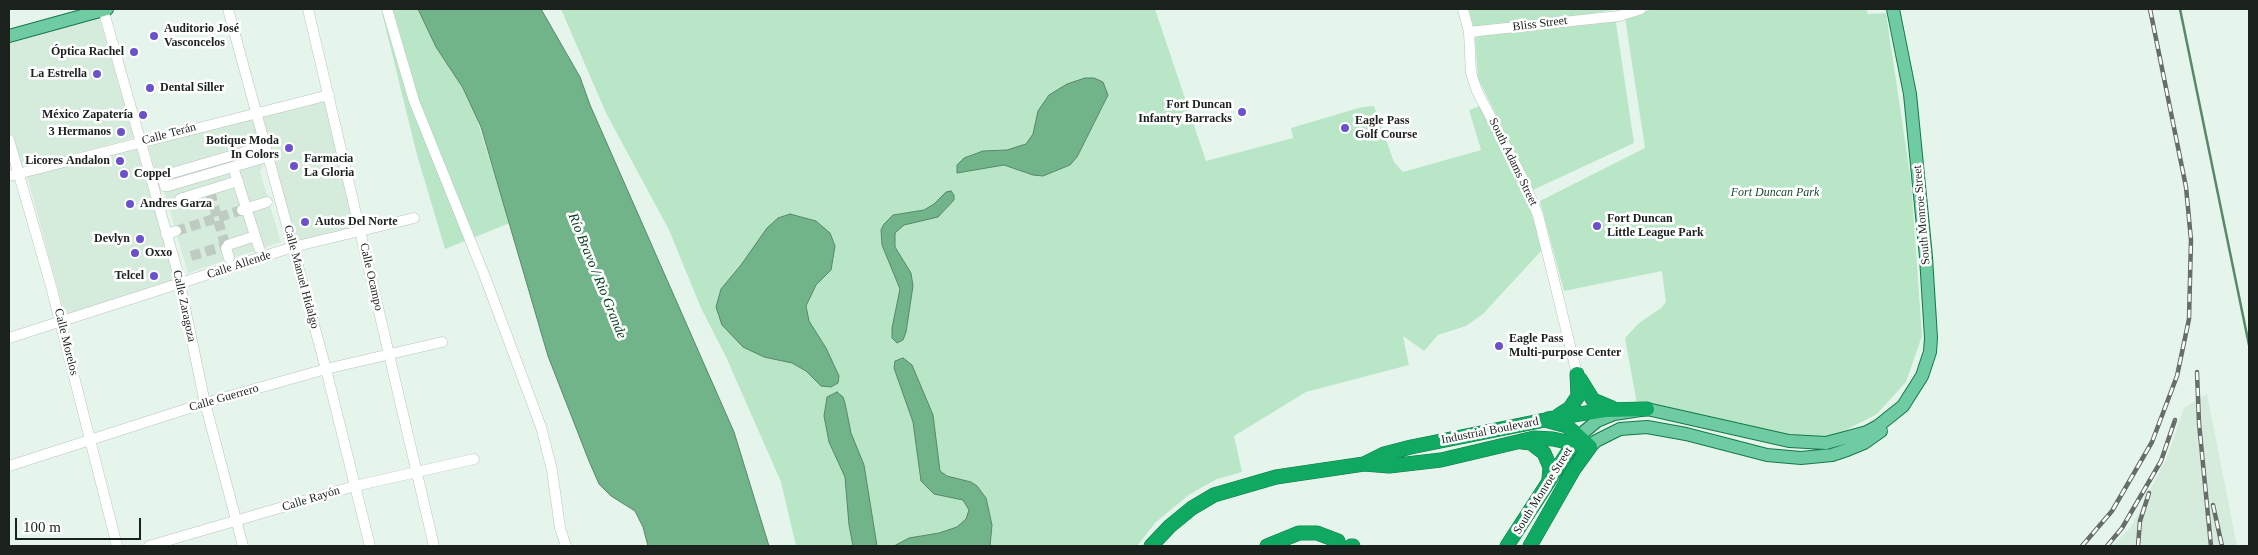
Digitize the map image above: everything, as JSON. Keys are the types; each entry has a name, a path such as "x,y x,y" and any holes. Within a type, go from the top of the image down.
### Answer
{"highway":[{"path":"1577,374 1587,394 1593,400 1616,409"},
{"path":"1554,418 1574,403 1579,389 1577,374"},
{"path":"1538,421 1616,409 1647,409"},
{"name":"Industrial Boulevard","path":"1364,464 1384,454 1538,421 1561,424 1576,440 1590,447"},
{"name":"Industrial Boulevard","path":"1152,546 1177,520 1214,495 1276,477 1364,464 1389,466 1441,460 1534,438 1576,440"},
{"name":"South Monroe Street","path":"1507,546 1576,440"},
{"path":"1519,441 1531,443 1544,453 1550,467 1549,480"},
{"name":"South Monroe Street","path":"1530,546 1574,469 1590,447"},
{"path":"1268,546 1299,534 1317,533 1338,541"}],"main road":[{"name":"South Monroe Street","path":"1893,9 1910,94 1926,257 1931,338 1930,352 1922,376 1903,406 1894,413"},
{"path":"9,36 105,10"},
{"path":"1576,440 1597,421 1614,414 1647,409 1743,432 1814,444 1839,441 1867,432 1894,413"},
{"path":"1590,447 1596,440 1620,429 1647,427 1686,434 1767,455 1785,458 1817,457 1832,455 1864,443 1886,426 1894,413"}],"street":[{"name":"Calle Manuel Hidalgo","path":"228,9 255,112 262,147 293,247 326,369 370,546"},
{"name":"Calle Ocampo","path":"308,9 434,546"},
{"path":"387,9 414,101 485,278 540,427 552,470 558,519 566,546"},
{"name":"South Adams Street","path":"1464,9 1469,32 1471,73 1477,91 1522,176 1538,215 1577,374"},
{"name":"Bliss Street","path":"1469,32 1619,16 1641,9"},
{"name":"Calle Zaragoza","path":"105,10 150,179 171,232 179,285 205,403 243,546"},
{"name":"Calle Terán","path":"9,176 329,94"},
{"name":"Calle Morelos","path":"9,140 20,173 60,322 117,546"},
{"path":"150,179 262,147 263,158 233,167 165,186 162,176"},
{"path":"233,167 244,209 259,248"},
{"path":"205,175 209,191"},
{"path":"180,199 238,181"},
{"path":"244,209 267,202"},
{"name":"Calle Allende","path":"9,338 293,247 414,218"},
{"path":"228,250 255,236"},
{"name":"Calle Guerrero","path":"9,466 205,403 326,369 442,342"},
{"name":"Calle Rayón","path":"149,546 354,486 417,470 474,459"}],"shaded area":[{"path":"99,17 134,138 22,167 18,163 9,128 9,40"},
{"path":"325,100 355,227 296,245 263,117"},
{"path":"252,119 265,161 260,172 281,242 188,273 159,174 156,174 148,145"},
{"path":"136,147 176,282 68,314 63,308 27,176"},
{"path":"2207,394 2237,546 2112,546 2131,527 2167,457 2184,408"}],"green space":[{"path":"381,9 418,9 436,47 463,88 474,111 510,223 445,249 417,155"},
{"name":"Eagle Pass Golf Course","path":"561,9 1155,9 1206,161 1293,138 1291,128 1362,107 1374,106 1394,162 1403,172 1481,150 1469,110 1480,106 1523,188 1543,249 1483,314 1466,326 1438,335 1424,351 1403,336 1409,365 1306,392 1234,436 1242,472 1217,479 1190,494 1156,522 1137,546 796,546 781,482 726,357 701,308 669,230 606,113"},
{"path":"1467,9 1618,9 1578,16 1471,28"},
{"name":"Fort Duncan Park","path":"1653,9 1866,9 1868,14 1886,13 1911,181 1922,336 1906,382 1877,414 1846,430 1828,436 1798,437 1637,404 1625,338 1639,323 1661,308 1666,302 1662,271 1564,291 1540,201 1645,148 1625,18"},
{"path":"1615,16 1634,143 1533,190 1478,78 1475,38 1496,29"}],"water":[{"name":"Río Bravo / Rio Grande","path":"418,9 541,9 580,77 590,105 734,432 769,546 648,546 643,527 635,511 611,496 599,484 548,356 481,127 463,88 436,47"},
{"path":"1085,78 1094,78 1103,82 1108,95 1077,157 1070,165 1043,176 1033,175 1004,165 957,173 957,165 964,158 983,151 1007,150 1026,144 1033,134 1038,111 1049,95 1067,84"},
{"path":"951,191 954,195 954,200 938,217 904,225 895,233 895,247 911,273 913,286 906,332 903,340 897,343 892,338 892,328 900,289 882,245 881,230 893,215 924,210 934,204 946,192"},
{"path":"790,214 816,221 830,233 835,246 831,270 816,285 806,306 809,321 826,348 839,376 838,383 831,387 821,386 806,371 792,363 764,357 743,347 722,325 716,307 721,289 741,265 767,228 778,218"},
{"path":"903,358 912,365 933,415 940,471 947,476 971,482 977,486 986,498 992,525 990,546 894,546 909,538 939,533 957,527 966,519 969,510 963,500 934,494 921,481 913,422 894,368 895,361"},
{"path":"837,392 843,397 851,433 864,465 877,546 853,546 849,525 845,477 829,442 824,416 827,397"}],"waterway":[{"path":"2180,9 2249,345"}],"tunnel":[{"path":"210,192 226,248"},
{"path":"176,231 242,210"},
{"path":"191,256 228,245"}],"railway":[{"path":"2082,546 2112,511 2152,442 2177,376 2189,319 2191,240 2186,187 2150,9"},
{"path":"2197,372 2199,423 2211,546"},
{"path":"2107,546 2122,528 2161,461 2175,420"},
{"path":"2138,546 2140,521 2149,493"},
{"path":"2213,505 2222,546"}],"place":[{"name":"Auditorio José Vasconcelos","path":"154,36"},
{"name":"Óptica Rachel","path":"134,52"},
{"name":"La Estrella","path":"97,74"},
{"name":"Dental Siller","path":"150,88"},
{"name":"Fort Duncan Infantry Barracks","path":"1242,112"},
{"name":"México Zapatería","path":"143,115"},
{"name":"Eagle Pass Golf Course","path":"1345,128"},
{"name":"3 Hermanos","path":"121,132"},
{"name":"Botique Moda In Colors","path":"289,148"},
{"name":"Licores Andalon","path":"120,161"},
{"name":"Farmacia La Gloria","path":"294,166"},
{"name":"Coppel","path":"124,174"},
{"name":"Andres Garza","path":"130,204"},
{"name":"Autos Del Norte","path":"305,222"},
{"name":"Fort Duncan Little League Park","path":"1597,226"},
{"name":"Devlyn","path":"140,239"},
{"name":"Oxxo","path":"135,253"},
{"name":"Telcel","path":"154,276"},
{"name":"Eagle Pass Multi-purpose Center","path":"1499,346"}]}
